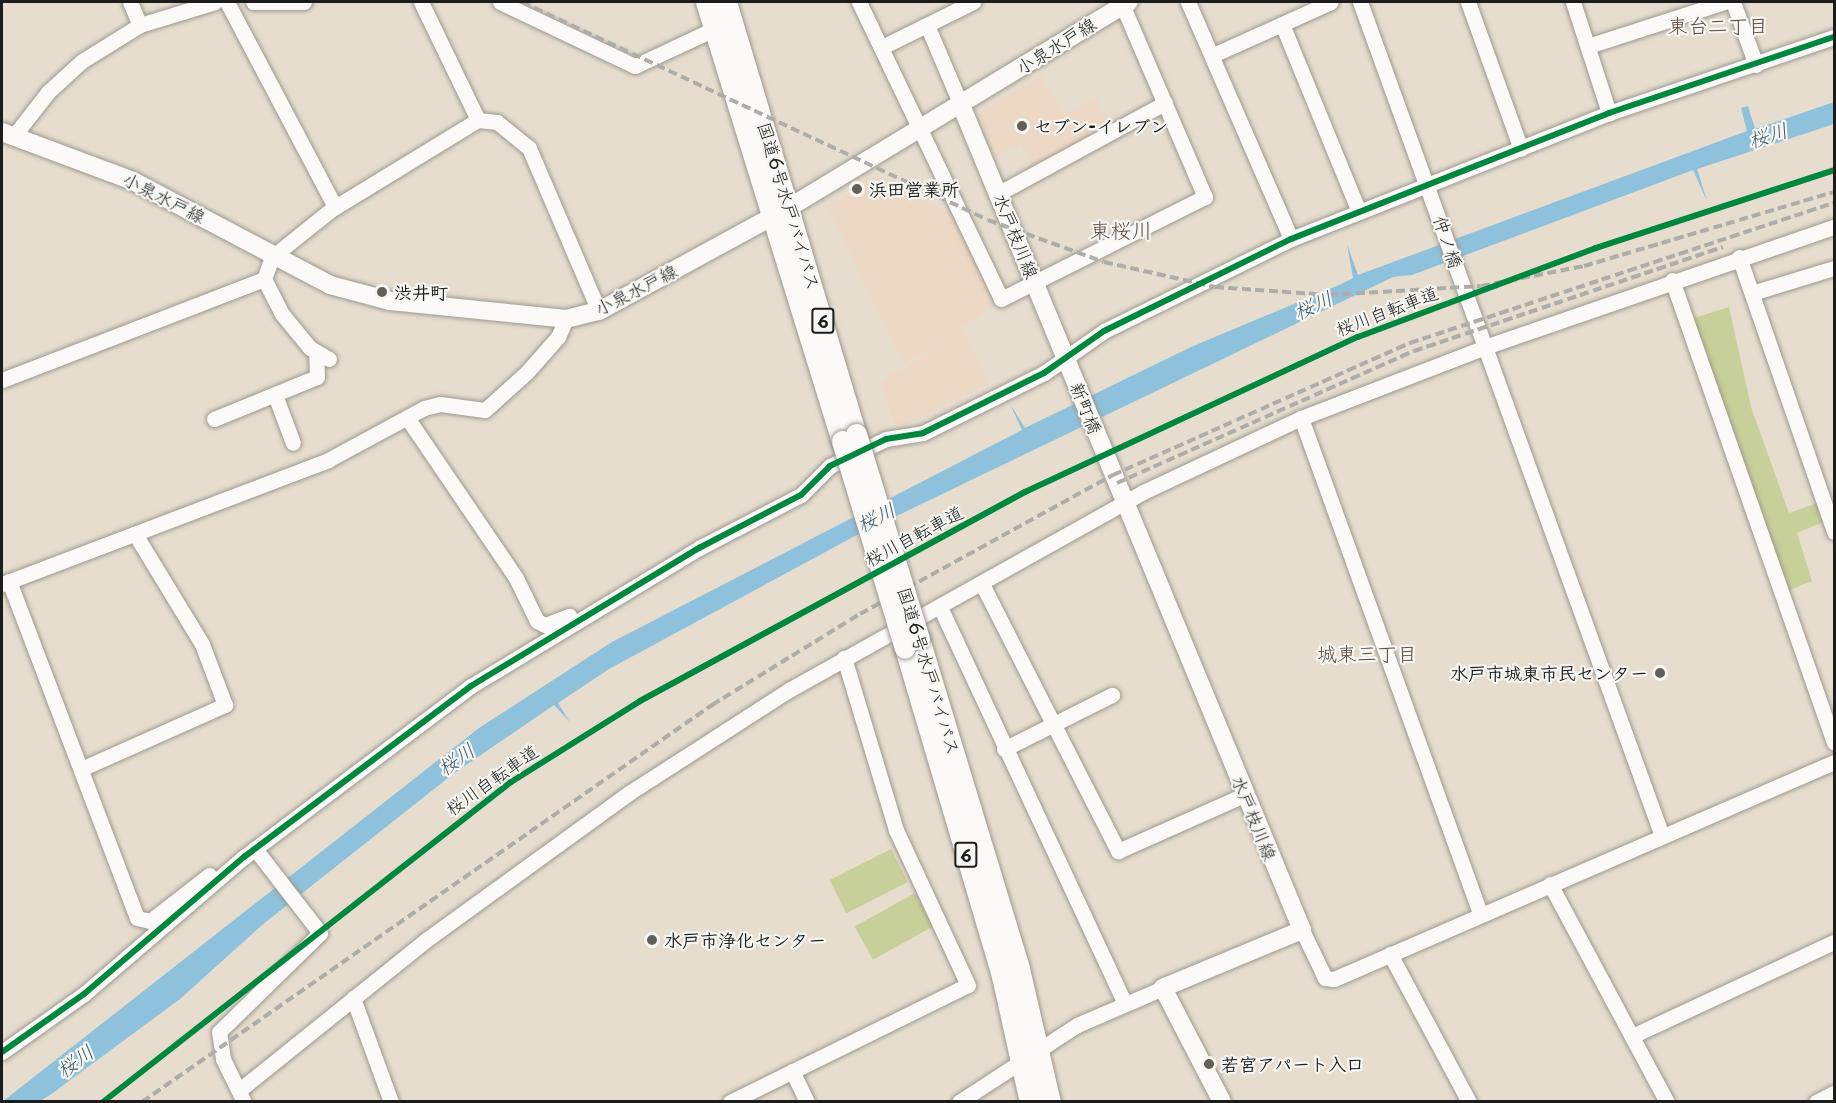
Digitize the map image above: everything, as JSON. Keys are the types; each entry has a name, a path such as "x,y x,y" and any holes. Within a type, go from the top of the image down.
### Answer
{"highway":[{"name":"国道6号水戸バイパス","path":"706,2 772,218 849,438 1041,1047 1050,1101"},
{"name":"国道6号水戸バイパス","path":"726,2 790,207 849,438"},
{"name":"国道6号水戸バイパス","path":"912,643 1002,976 1030,1101"}],"main road":[{"name":"小泉水戸線","path":"8,135 133,181 272,258 374,299 566,319 599,311 772,218 961,105 1124,2"},
{"name":"水戸枝川線","path":"961,105 1068,363"},
{"name":"新町橋","path":"1068,363 1102,449"},
{"name":"水戸枝川線","path":"1102,449 1302,930"},
{"path":"1222,1101 1163,988 1302,930"}],"street":[{"path":"130,2 140,25"},
{"path":"8,135 74,69 140,25 215,2"},
{"path":"227,2 335,207"},
{"path":"253,2 304,2"},
{"path":"421,2 478,120"},
{"path":"500,2 635,66 714,29"},
{"path":"859,2 1001,299 1205,197 1124,2"},
{"path":"882,47 973,2"},
{"path":"1188,2 1213,55 1291,239"},
{"path":"1213,55 1331,2"},
{"name":"仲ノ橋","path":"1360,2 1435,203 1461,281 1661,833"},
{"path":"1468,2 1521,148"},
{"path":"1573,2 1610,113"},
{"path":"1588,46 1724,2"},
{"path":"1733,2 1756,65"},
{"path":"1282,24 1359,212"},
{"path":"927,25 961,105"},
{"path":"2,1053 84,994 253,854 471,686 592,611 801,495 830,466 886,439 923,433 1068,363 1104,331 1291,239 1610,113 1834,38"},
{"path":"999,193 1165,103"},
{"path":"2,380 264,279 272,258 335,207 478,120 497,122 529,148 599,311"},
{"path":"253,854 314,924 317,941 219,1032 223,1059 243,1095 353,998 629,793 844,658 982,584 1123,502 1301,418 1485,347 1672,280 1834,227"},
{"path":"1739,257 1834,532"},
{"path":"1752,292 1834,268"},
{"path":"214,419 317,377 323,355 294,332 264,279"},
{"path":"1672,280 1834,742"},
{"path":"253,854 142,923 5,583 328,460 440,404 485,411 527,372 558,337 566,319"},
{"path":"275,395 293,444"},
{"path":"408,418 516,578 537,621 545,625 592,611"},
{"path":"1301,418 1480,914"},
{"path":"81,769 225,705 202,644 135,534"},
{"path":"982,584 1051,726 1118,851 1244,795"},
{"path":"940,607 1004,749 1125,1003"},
{"path":"730,1101 968,985 896,830 844,658"},
{"path":"1004,749 1112,695"},
{"path":"1302,930 1325,978 1334,979 1661,833 1834,762"},
{"path":"1550,884 1667,1101"},
{"path":"1632,1036 1834,942"},
{"path":"1390,954 1469,1101"},
{"path":"959,1101 1022,1064 1041,1047 1125,1003 1163,988"},
{"path":"353,998 391,1101"},
{"path":"792,1071 807,1101"},
{"path":"1816,1101 1834,1092"}],"shaded area":[{"path":"1041,76 1064,115 1096,98 1111,126 1034,169 1020,144 995,158 978,113"},
{"path":"876,176 959,218 1000,301 962,328 989,383 897,429 879,382 947,342 903,364 827,206"}],"green space":[{"path":"1729,307 1751,407 1789,513 1820,502 1826,521 1797,533 1812,581 1787,591 1691,319"},
{"path":"891,849 908,882 846,913 830,880"},
{"path":"915,893 933,926 873,960 855,926"}],"water":[{"name":"桜川","path":"1834,102 1834,124 1697,169 1707,201 1693,170 1412,275 1393,277 853,537 609,669 558,703 570,722 554,705 453,774 262,925 180,999 50,1095 40,1101 2,1102 479,728 612,642 1022,430 1010,404 1025,428 1191,347 1339,285 1353,278 1347,244 1358,275 1747,131 1741,108 1748,106 1755,129"}],"railway":[{"path":"522,2 988,220 1104,262 1215,287 1329,295 1481,286 1584,266 1834,192"},
{"path":"142,1102 712,705 860,614 1113,475 1410,343 1834,203"},
{"path":"1117,483 1414,351 1723,247"}],"cycle path":[{"path":"2,1052 84,994 244,857 471,686 699,548 801,495 830,466 886,439 923,433 1044,373 1104,331 1291,239 1609,113 1834,37"},
{"name":"桜川自転車道","path":"103,1102 511,782 640,701 1025,492 1358,337 1596,248 1834,170"}],"place":[{"name":"セブン-イレブン","path":"1022,126"},
{"name":"浜田営業所","path":"857,189"},
{"name":"渋井町","path":"382,292"},
{"name":"水戸市城東市民センター","path":"1660,673"},
{"name":"水戸市浄化センター","path":"652,940"},
{"name":"若宮アパート入口","path":"1209,1064"}],"district":[{"name":"東台二丁目","path":"1718,25"},
{"name":"東桜川","path":"1121,229"},
{"name":"城東三丁目","path":"1367,653"}]}
